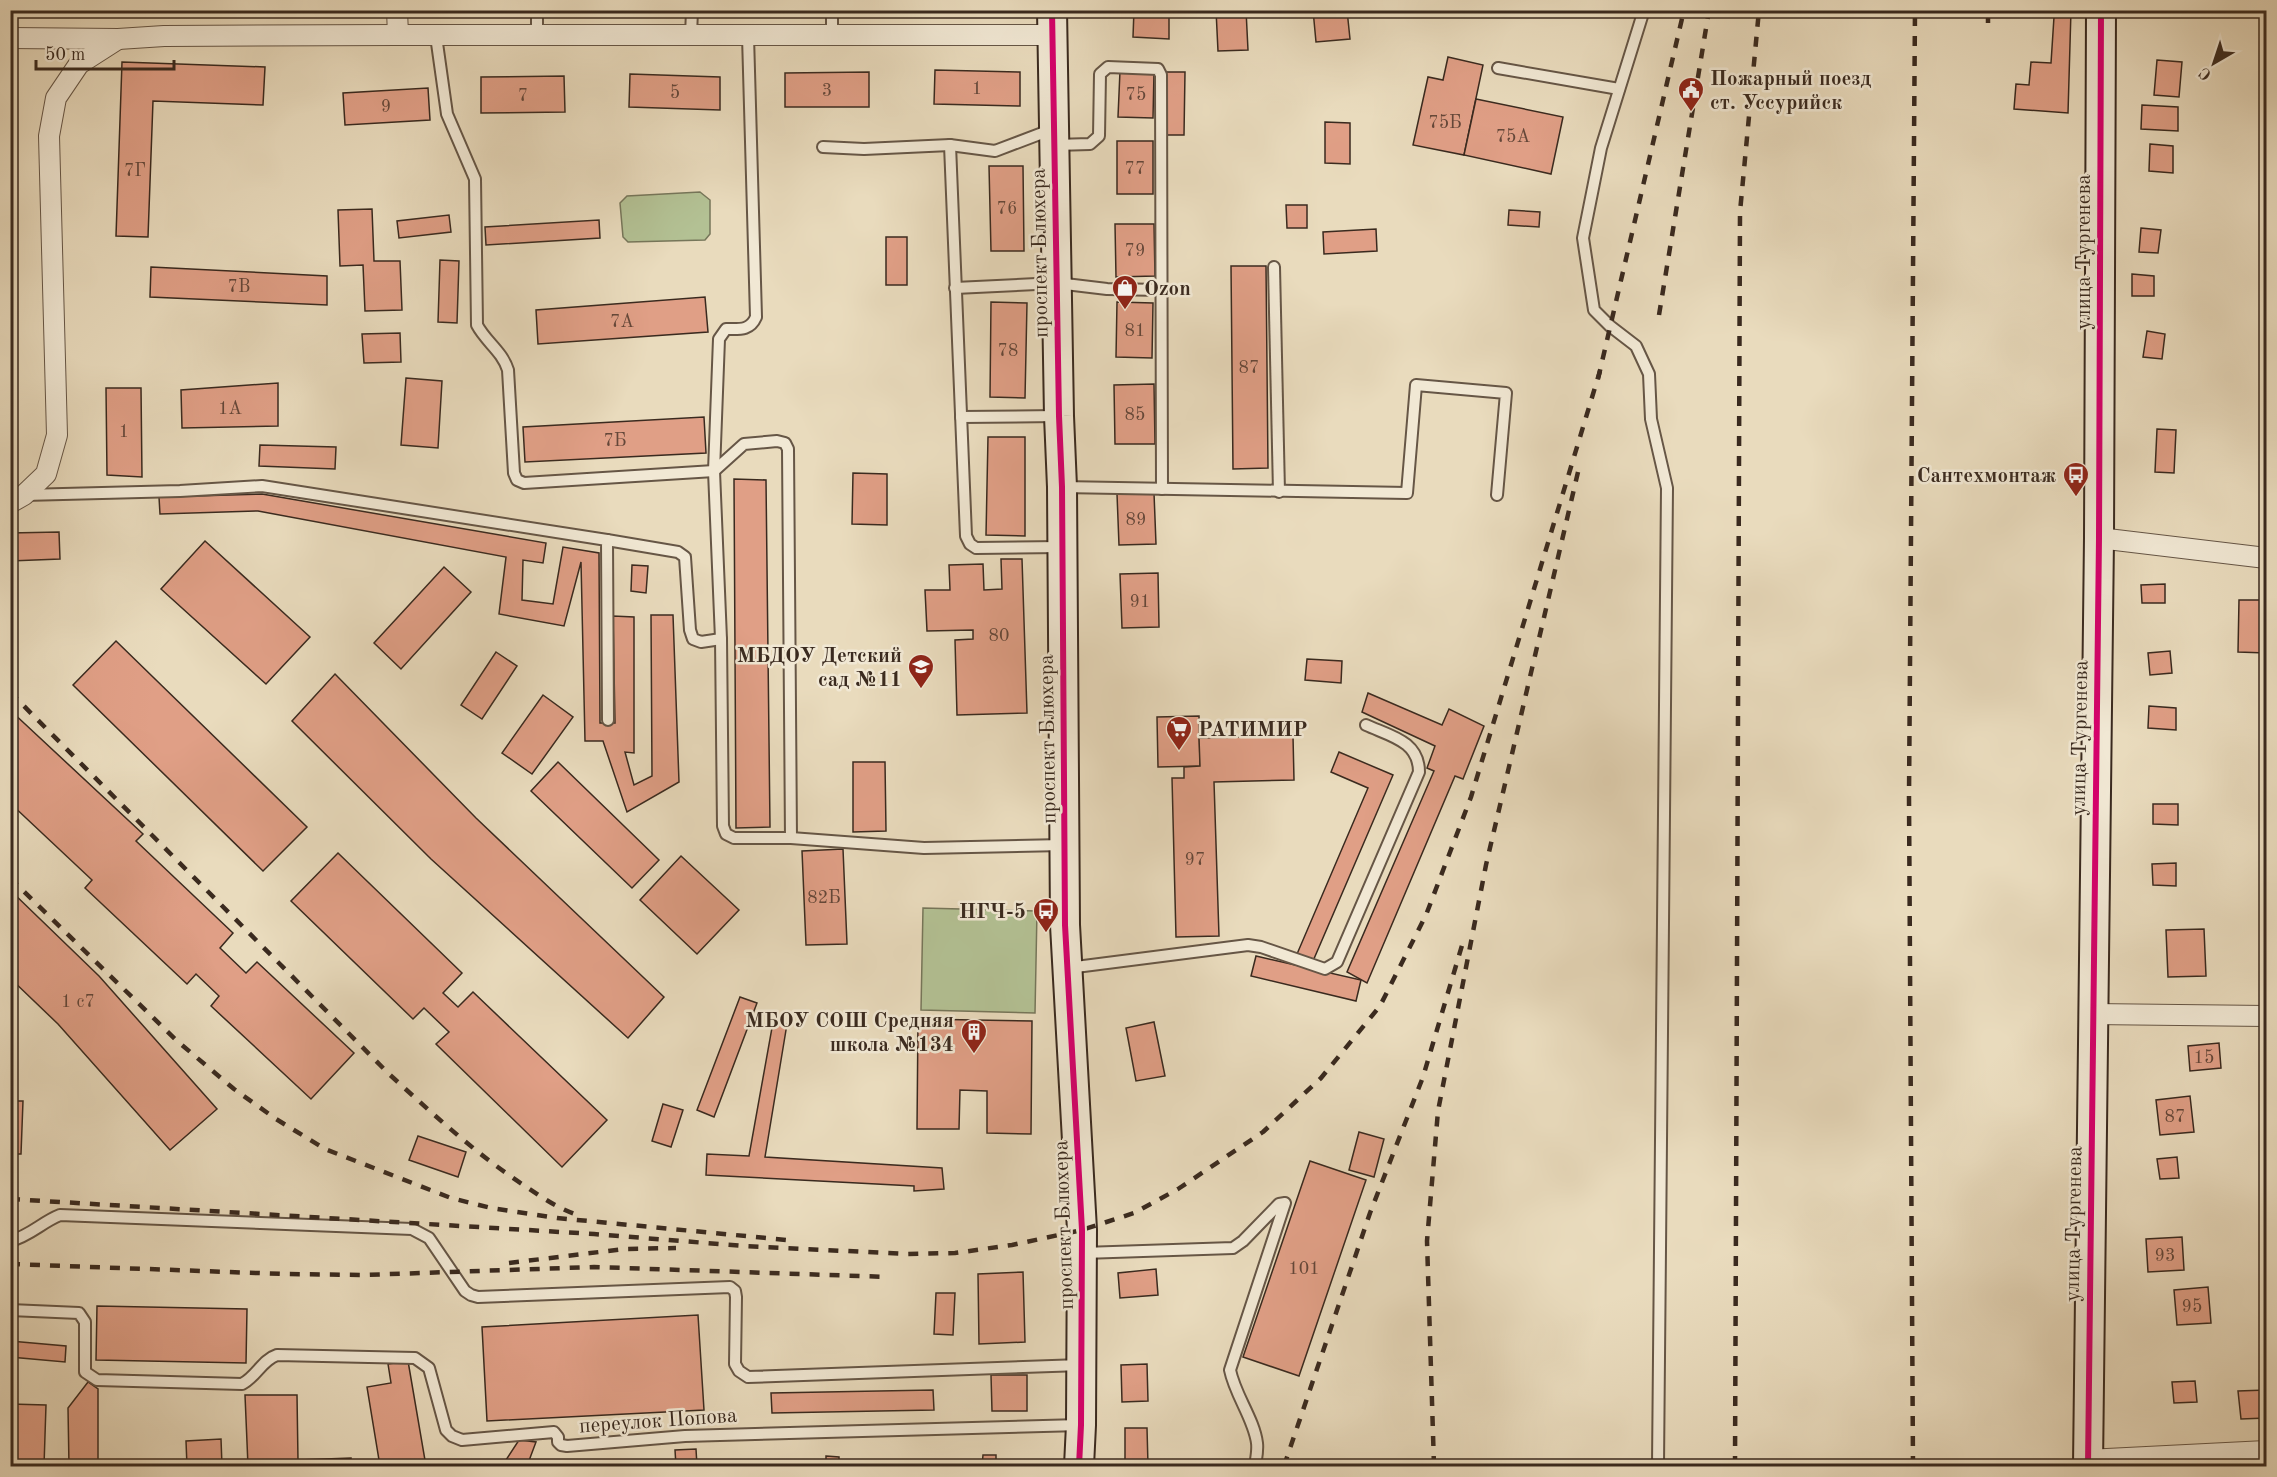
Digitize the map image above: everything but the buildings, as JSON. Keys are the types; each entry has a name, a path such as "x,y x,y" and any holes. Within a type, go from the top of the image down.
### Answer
{"street":[{"path":"397,10 398,35"},
{"name":"улица Тургенева","path":"2087,1463 2099,538 2101,10"},
{"path":"10,38 118,39 164,36 398,35 832,36 1052,23"},
{"name":"проспект Блюхера","path":"1052,23 1062,487 1064,845 1082,1253 1079,1467"},
{"path":"17,499 46,474 57,435 49,136 56,98 79,64 118,39"},
{"path":"2099,538 2266,558"},
{"path":"2092,1014 2266,1016"},
{"path":"2087,1463 2266,1451"}],"lane":[{"path":"537,10 537,36"},
{"path":"691,36 692,10"},
{"path":"832,10 832,36"},
{"path":"1644,10 1600,148 1583,238 1594,310 1636,346 1648,374 1651,419 1667,488 1658,1467"},
{"path":"436,36 447,114 475,179 477,325 482,335 502,355 508,370 514,473 517,480 524,483 714,471 744,444 777,441 785,443 788,448 791,837"},
{"path":"748,36 756,317 754,323 747,328 726,329 719,339 714,471 721,639 723,826 726,834 734,838 791,837 924,848 1064,845"},
{"path":"823,147 864,149 950,145 995,151 1053,137 1090,144 1100,136 1100,74 1108,68 1158,69 1161,75 1162,489"},
{"path":"1498,68 1619,89"},
{"path":"950,145 966,536 970,544 976,548 1061,547"},
{"path":"1274,267 1279,492"},
{"path":"955,288 1057,283 1107,289 1162,290"},
{"path":"1062,487 1407,493 1416,385 1506,393 1497,495"},
{"path":"961,417 1059,416"},
{"path":"17,499 262,486 678,552 685,557 690,630 693,639 701,642 721,639"},
{"path":"607,540 608,720"},
{"path":"1068,968 1248,945 1261,947 1324,969 1337,962 1419,772 1417,755 1411,748 1366,725"},
{"path":"1082,1253 1233,1248 1243,1241 1279,1204 1286,1203 1230,1370 1232,1382 1256,1436 1258,1450 1255,1467"},
{"path":"10,1241 24,1238 49,1219 60,1215 412,1229 429,1238 465,1291 478,1297 730,1287 735,1291 736,1297 735,1364 738,1371 748,1377 1082,1365"},
{"name":"переулок Попова","path":"10,1310 79,1312 85,1322 86,1372 97,1380 242,1384 253,1378 267,1358 277,1355 415,1358 429,1368 446,1430 452,1436 462,1440 554,1432 561,1445 567,1446 685,1436 1081,1425"}],"green space":[{"path":"700,192 710,200 710,234 705,240 628,242 623,237 620,203 627,196"},
{"path":"923,908 1037,911 1035,1013 921,1010"}],"railway":[{"path":"1598,379 1684,10"},
{"path":"1659,315 1709,10"},
{"path":"1735,1466 1740,212 1759,10"},
{"path":"1913,1466 1909,796 1915,10"},
{"path":"1988,10 1988,23"},
{"path":"10,1199 594,1234 744,1246 907,1254 955,1253 1012,1245 1082,1230 1134,1213 1178,1189 1263,1132 1321,1078 1380,1006 1426,915 1471,797 1600,371"},
{"path":"1434,1466 1427,1241 1438,1111 1486,865 1578,472"},
{"path":"10,692 389,1074 489,1161 545,1199 578,1215"},
{"path":"10,878 176,1040 234,1089 276,1119 325,1149 451,1198 491,1208 557,1218 787,1240"},
{"path":"1284,1466 1370,1213 1423,1077 1463,942"},
{"path":"509,1263 624,1249 676,1248"},
{"path":"10,1264 284,1274 363,1275 594,1267 888,1277"}],"cycle path":[{"path":"1052,10 1062,487 1065,925 1082,1230 1079,1466"},
{"path":"2088,1466 2099,538 2101,10"}],"place":[{"name":"Пожарный поезд ст. Уссурийск","path":"1691,113"},
{"name":"Ozon","path":"1125,311"},
{"name":"Сантехмонтаж","path":"2076,498"},
{"name":"МБДОУ Детский сад №11","path":"921,690"},
{"name":"РАТИМИР","path":"1179,752"},
{"name":"НГЧ-5","path":"1046,934"},
{"name":"МБОУ СОШ Средняя школа №134","path":"974,1055"}]}
